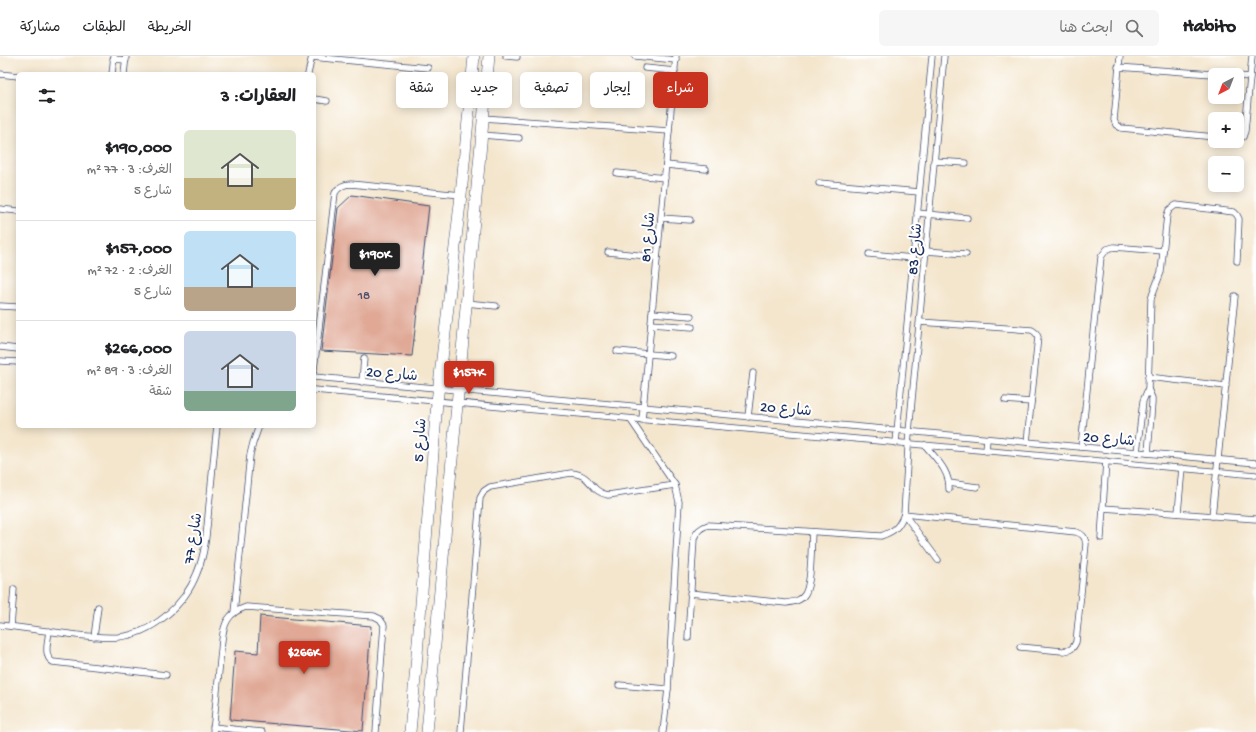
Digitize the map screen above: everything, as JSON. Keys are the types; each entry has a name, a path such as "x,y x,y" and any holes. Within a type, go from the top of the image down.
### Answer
{"street":[{"name":"شارع 5","path":"410,732 437,402 461,195 474,56"},
{"path":"427,732 489,56"}],"lane":[{"path":"308,72 312,56 428,68"},
{"path":"506,56 517,57"},
{"path":"635,56 676,58"},
{"name":"شارع 83","path":"896,443 932,56"},
{"name":"شارع 83","path":"904,514 908,444 944,56"},
{"path":"1120,56 1114,120 1116,125 1121,128 1208,136"},
{"path":"1244,134 1252,56"},
{"path":"112,72 113,57 126,58 124,72"},
{"name":"شارع 81","path":"642,420 676,58"},
{"path":"1118,67 1208,74"},
{"path":"645,68 675,71"},
{"path":"0,74 16,76"},
{"path":"1244,77 1250,77"},
{"path":"316,99 327,101"},
{"path":"483,118 669,131"},
{"path":"482,135 519,138"},
{"path":"934,161 966,164"},
{"path":"666,165 706,169"},
{"path":"617,173 665,178"},
{"path":"819,183 919,192"},
{"path":"316,353 335,193 337,189 343,185 351,184 461,195"},
{"path":"1137,452 1143,401 1148,388 1151,299 1161,272 1167,215 1169,210 1176,205 1231,211 1237,215 1239,219 1237,261"},
{"path":"0,209 16,211"},
{"path":"917,214 967,218"},
{"path":"661,218 690,220"},
{"path":"1081,448 1101,257 1107,249 1114,246 1163,251"},
{"path":"926,251 966,254"},
{"path":"608,252 657,257"},
{"path":"869,254 913,258"},
{"path":"1212,516 1235,296"},
{"path":"466,303 496,306"},
{"path":"0,306 16,308"},
{"path":"652,313 691,316"},
{"path":"920,322 1032,330 1036,333 1038,337 1027,442"},
{"path":"651,324 692,328"},
{"path":"0,348 16,349"},
{"path":"617,351 671,356"},
{"path":"362,382 364,358"},
{"path":"0,360 16,362"},
{"path":"748,417 753,373"},
{"path":"1148,377 1226,386"},
{"name":"شارع 20","path":"316,378 1256,463"},
{"path":"1148,388 1152,398 1148,454"},
{"name":"شارع 20","path":"316,390 1256,475"},
{"path":"1005,400 1031,402"},
{"path":"630,419 674,485 679,502 668,689 663,732"},
{"name":"شارع 77","path":"0,624 102,638 120,637 136,632 153,625 166,615 189,589 197,574 202,557 206,540 217,428"},
{"path":"234,613 250,455 252,443 258,428"},
{"path":"986,451 987,439"},
{"path":"925,445 946,472 949,486 977,487"},
{"path":"1101,538 1106,462"},
{"path":"1178,513 1182,468"},
{"path":"461,732 480,498 484,491 490,487 572,473 579,474 586,478 595,490 601,494 608,495 674,485"},
{"path":"1103,508 1256,519"},
{"path":"688,638 694,538 696,532 702,527 708,525 881,536 892,532 900,524 904,514"},
{"path":"904,514 938,560"},
{"path":"904,514 1076,532 1082,534 1086,544 1076,642 1074,648 1068,651 1062,651 1020,647"},
{"path":"690,593 786,603 796,601 805,595 809,585 812,532"},
{"path":"11,626 14,589"},
{"path":"94,637 98,607"},
{"path":"262,732 213,730 225,625 228,618 246,607 374,616 380,619 384,625 376,732"},
{"path":"49,631 47,655 48,659 52,662 166,675"},
{"path":"619,685 668,689"}],"building":[{"path":"352,195 429,206 412,356 321,351 338,208"},
{"path":"260,616 371,626 363,731 230,720 235,651 258,653"}]}
